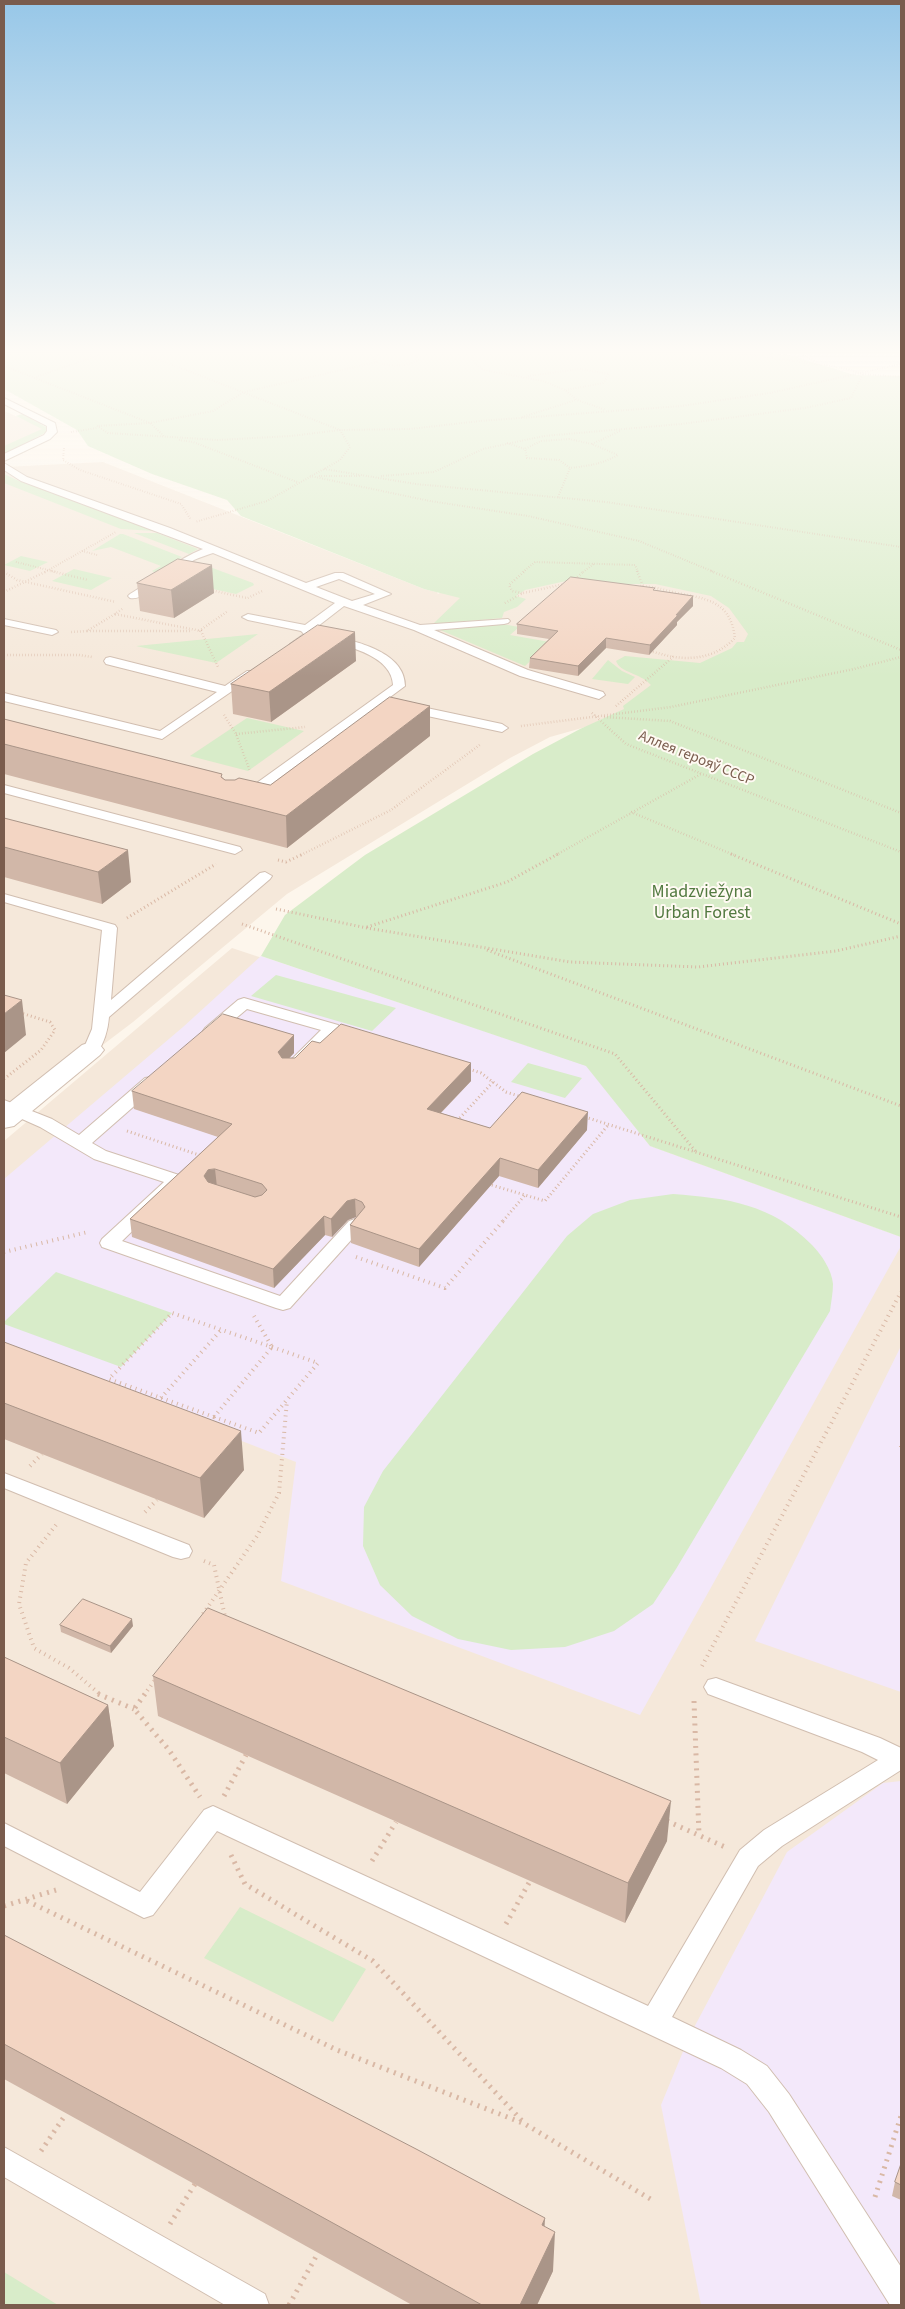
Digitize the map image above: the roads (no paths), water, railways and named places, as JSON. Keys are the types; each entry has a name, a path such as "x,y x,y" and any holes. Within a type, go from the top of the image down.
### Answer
{"street":[{"path":"8,1112 90,1050"}],"lane":[{"path":"4,466 24,479 166,530 348,604 418,628 524,673 599,695"},
{"path":"132,601 190,558 213,549"},
{"path":"287,650 348,604 385,594 339,575 305,586"},
{"path":"232,807 399,686 397,672 362,646 310,631 248,617"},
{"path":"418,628 504,621"},
{"path":"4,622 52,632"},
{"path":"110,661 222,693"},
{"path":"4,697 162,735 260,668"},
{"path":"4,710 19,701"},
{"path":"378,702 502,728"},
{"path":"4,789 235,850"},
{"path":"190,838 205,826"},
{"path":"101,1016 265,876"},
{"path":"4,898 110,928 100,1028 90,1050"},
{"path":"199,1041 244,1003 332,1028 289,1070"},
{"path":"81,1143 162,1072"},
{"path":"8,1112 46,1123 100,1154 182,1182 131,1222 109,1243 283,1304 355,1225"},
{"path":"4,1480 181,1551"},
{"path":"703,1684 871,1745 900,1759"},
{"path":"654,2022 749,1858 773,1838 900,1759"},
{"path":"4,1834 144,1907 214,1817 731,2059 757,2075 779,2103 901,2294"},
{"path":"14,2167 254,2305"}],"park label":[{"name":"Miadzviežyna Urban Forest","path":"702,903"}]}
